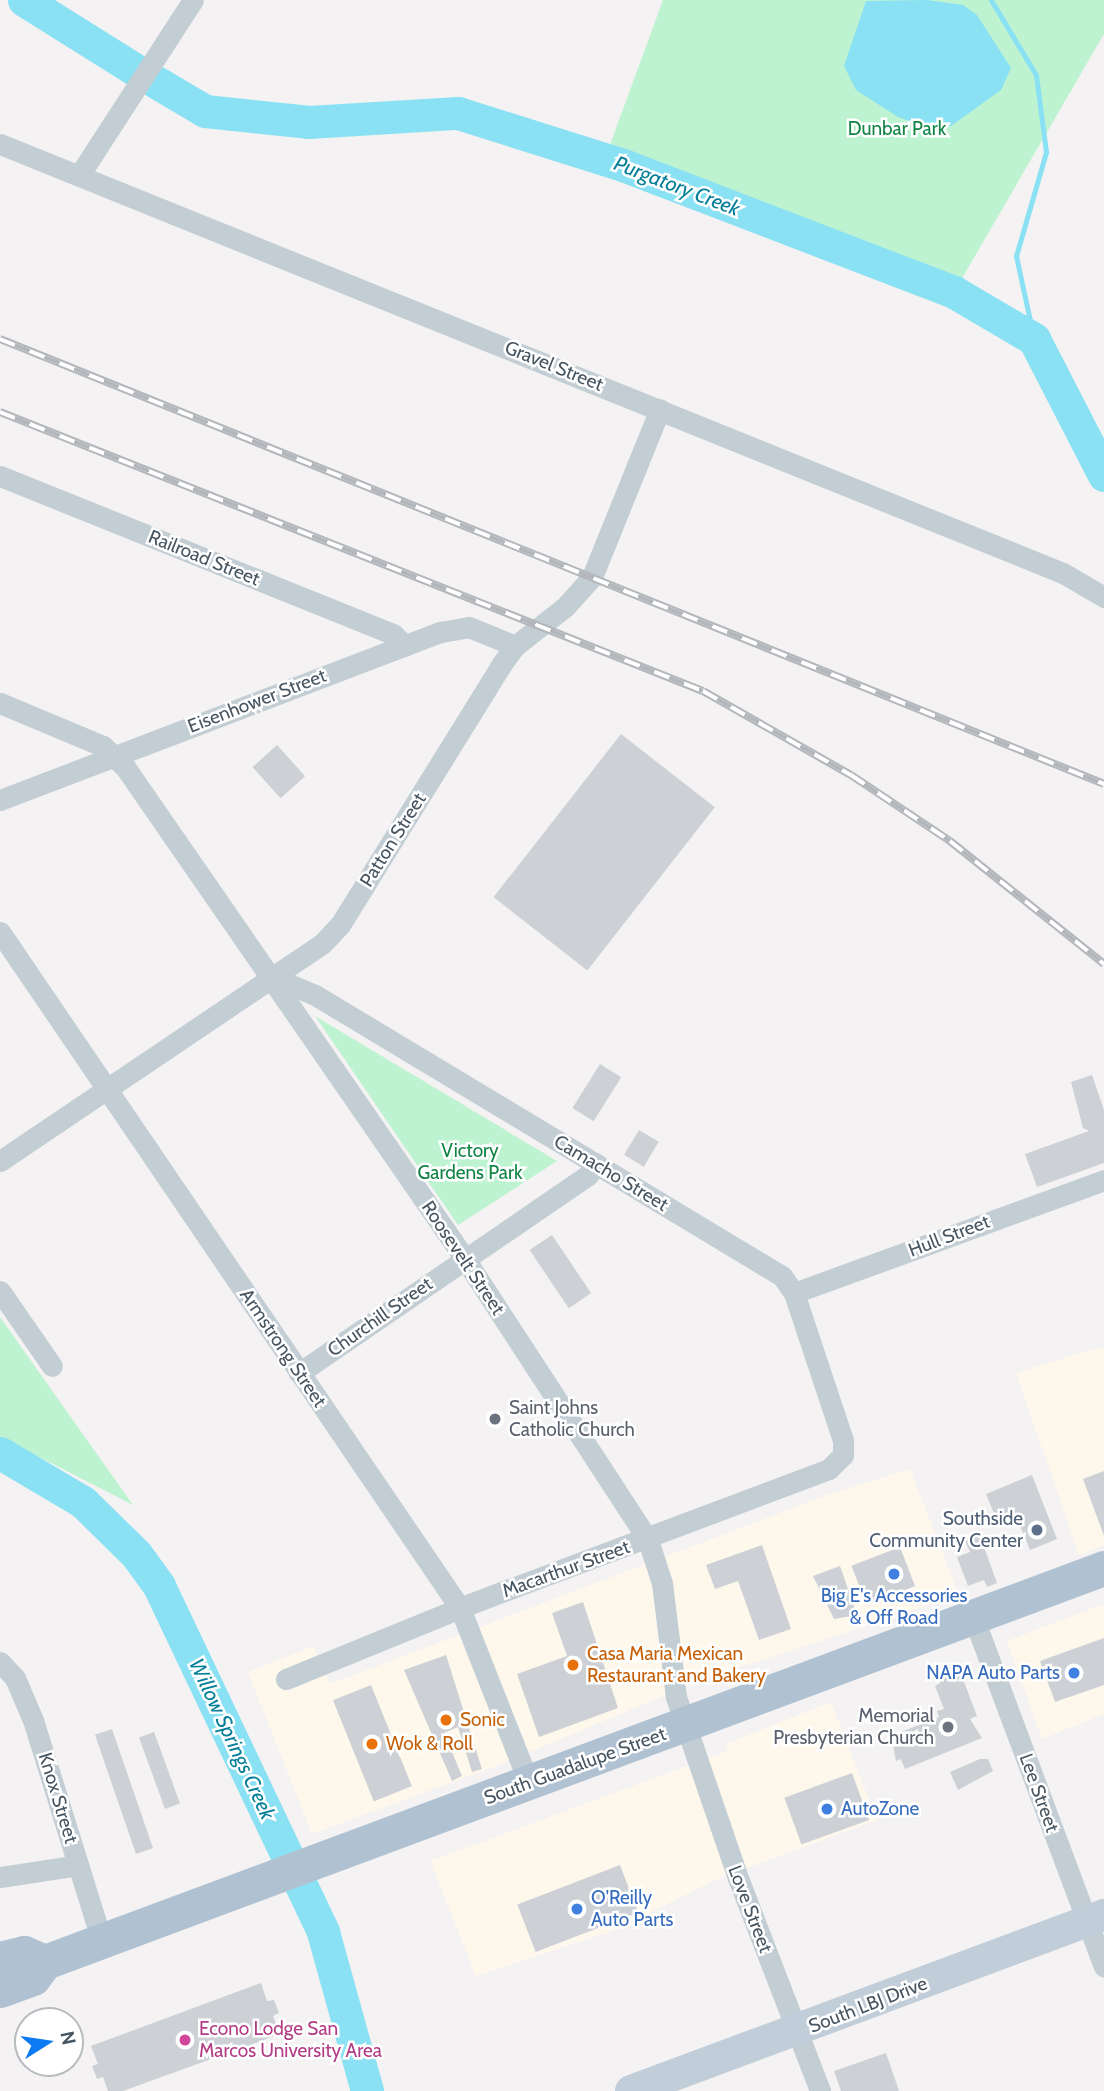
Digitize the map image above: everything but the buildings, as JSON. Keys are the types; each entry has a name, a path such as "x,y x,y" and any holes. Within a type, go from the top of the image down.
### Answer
{"main road":[{"name":"South Guadalupe Street","path":"0,1990 33,1978 45,1962 974,1619 1104,1568"},
{"path":"0,1959 24,1953 45,1962"}],"street":[{"path":"80,173 193,0"},
{"name":"Gravel Street","path":"0,144 80,173 1063,573 1104,597"},
{"name":"Patton Street","path":"0,1161 272,978 340,925 515,646 565,607 592,577 660,409"},
{"name":"Railroad Street","path":"0,476 393,634 405,646"},
{"name":"Eisenhower Street","path":"0,800 405,646 470,627 515,646"},
{"path":"0,703 115,755"},
{"name":"Roosevelt Street","path":"115,755 465,1259 648,1540 662,1583 668,1661 686,1725"},
{"name":"Armstrong Street","path":"0,932 460,1608 529,1783"},
{"name":"Camacho Street","path":"272,978 299,985 782,1276 794,1293 839,1426 843,1455"},
{"name":"Churchill Street","path":"299,1373 588,1175 596,1164"},
{"name":"Hull Street","path":"794,1293 1104,1180"},
{"path":"0,1291 52,1366"},
{"name":"Macarthur Street","path":"286,1679 460,1608 648,1540 829,1469 843,1455"},
{"name":"Lee Street","path":"974,1619 1096,1918 1104,1967"},
{"name":"Knox Street","path":"5,1673 33,1720 102,1941"},
{"name":"Love Street","path":"686,1725 820,2091"},
{"path":"0,1877 78,1865"},
{"name":"South LBJ Drive","path":"631,2091 797,2032 1096,1918"}],"shaded area":[{"path":"1100,1347 1104,1351 1104,1545 1079,1555 1016,1373"},
{"path":"910,1469 959,1595 699,1681 499,1765 312,1834 248,1672 314,1646 330,1684 830,1494"},
{"path":"1104,1604 1104,1714 1042,1739 1007,1641"},
{"path":"831,1702 877,1820 717,1879 615,1930 476,1976 430,1861 725,1752 728,1743"}],"green space":[{"name":"Dunbar Park","path":"663,0 1104,0 1104,34 954,292 607,153"},
{"name":"Victory Gardens Park","path":"315,1016 557,1161 458,1225"},
{"path":"0,1317 133,1505 0,1437"}],"water":[{"path":"927,0 963,5 977,15 1011,68 1001,90 951,126 925,127 898,117 856,90 844,66 866,1"}],"waterway":[{"name":"Purgatory Creek","path":"24,0 134,69"},
{"path":"991,0 1036,75 1046,152 1016,256 1034,339"},
{"name":"Purgatory Creek","path":"156,82 205,111 309,122 458,113 623,165 954,292 1034,339 1104,475"},
{"name":"Willow Springs Creek","path":"0,1453 83,1502 136,1554 159,1586 323,1932 367,2091"}],"railway":[{"path":"0,339 1104,784"},
{"path":"0,412 703,691 851,775 950,841 1104,964"}],"place":[{"name":"Saint Johns Catholic Church","path":"495,1419"},
{"name":"Southside Community Center","path":"1037,1530"},
{"name":"Big E's Accessories & Off Road","path":"894,1574"},
{"name":"Casa Maria Mexican Restaurant and Bakery","path":"573,1665"},
{"name":"NAPA Auto Parts","path":"1074,1673"},
{"name":"Sonic","path":"446,1720"},
{"name":"Memorial Presbyterian Church","path":"948,1727"},
{"name":"Wok & Roll","path":"372,1744"},
{"name":"AutoZone","path":"827,1809"},
{"name":"O'Reilly Auto Parts","path":"577,1909"},
{"name":"Econo Lodge San Marcos University Area","path":"185,2040"}]}
